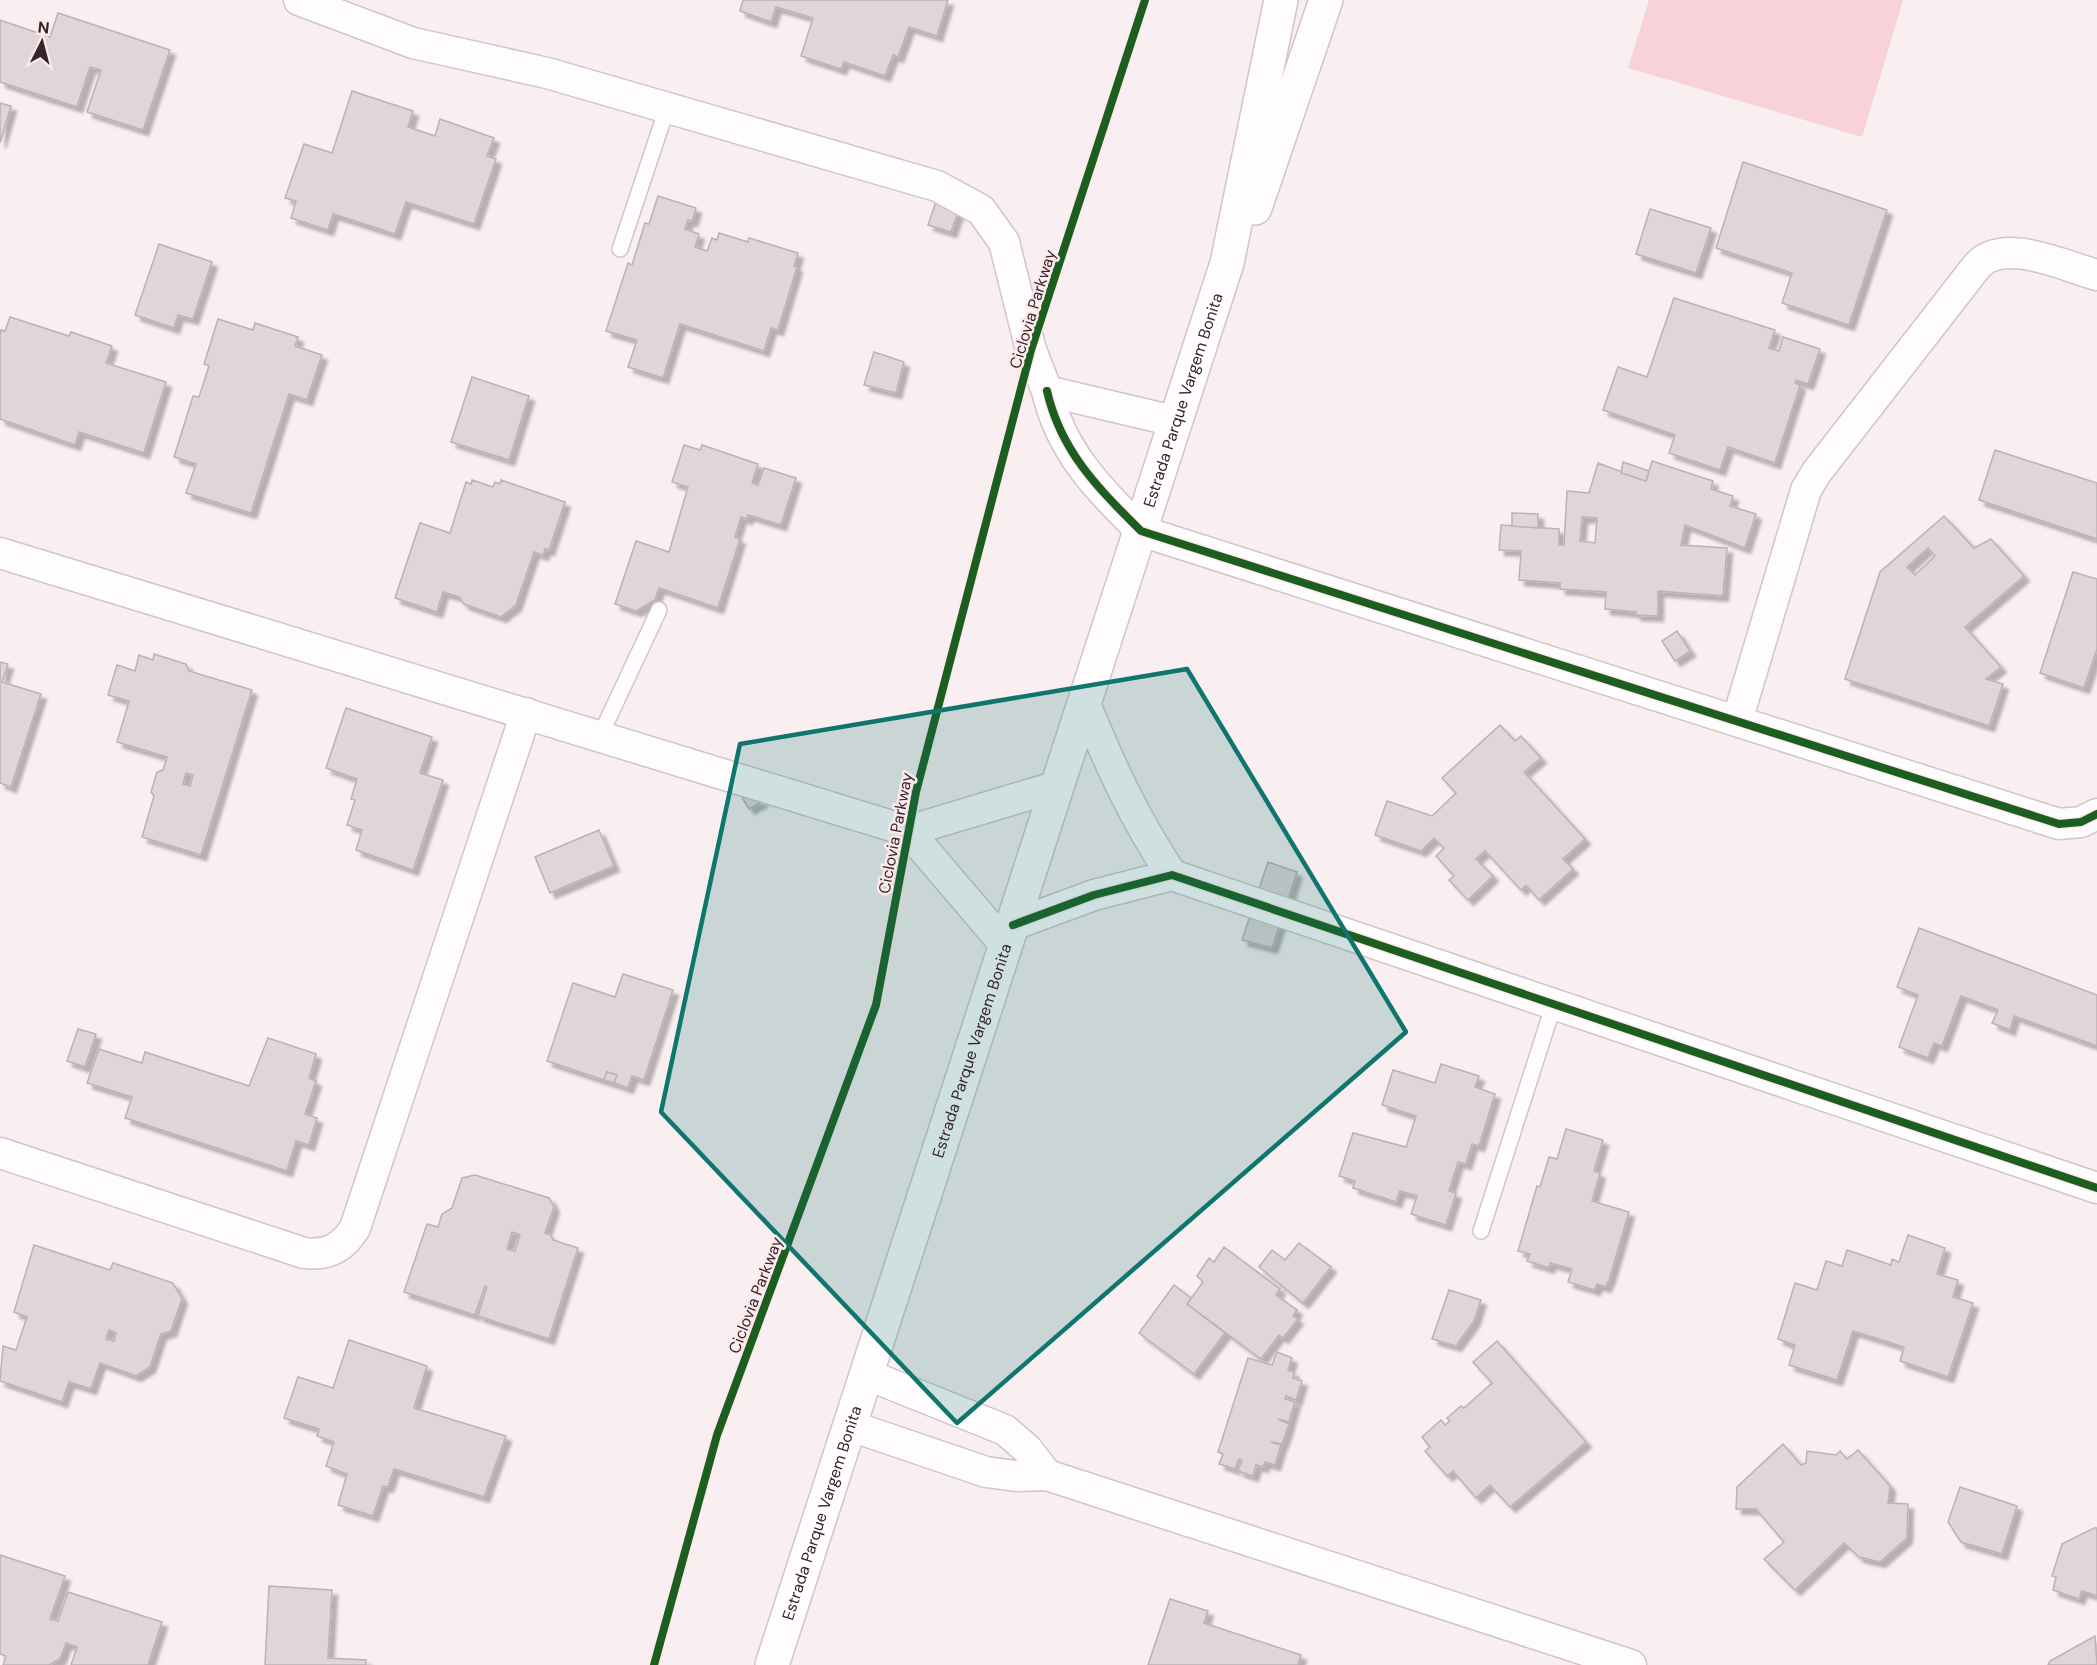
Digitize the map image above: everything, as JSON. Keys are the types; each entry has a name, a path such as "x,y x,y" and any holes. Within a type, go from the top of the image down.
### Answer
{"main road":[{"name":"Estrada Parque Vargem Bonita","path":"772,1665 852,1426 1141,531 1174,421 1227,263 1281,0"},
{"name":"Estrada Parque Vargem Bonita","path":"1227,263 1251,219 1326,0"}],"street":[{"path":"299,0 413,44 547,73 937,186 981,210 1004,242 1031,350 1047,391 1052,414 1065,442 1092,482 1141,531 2059,824 2081,822 2097,814"},
{"path":"1737,721 1806,490 1816,473 1977,266 1984,258 2010,252 2097,275"},
{"path":"1047,391 1174,421"},
{"path":"0,553 908,831 1010,936 1094,896 1172,875 2097,1188"},
{"path":"1085,704 1116,781 1141,828 1172,875"},
{"path":"0,1153 304,1253 318,1254 341,1246 355,1228 526,713"},
{"path":"908,831 1058,786"},
{"path":"868,1376 1005,1430 1027,1449 1047,1475"},
{"path":"852,1426 986,1472 1016,1476 1047,1475 1631,1665"}],"lane":[{"path":"620,249 666,108"},
{"path":"600,736 659,610"},
{"path":"1481,1231 1554,1004"}],"highlighted area":[{"path":"1187,669 1406,1032 957,1423 661,1112 740,744"}],"shaded area":[{"path":"1649,0 1903,0 1862,137 1628,68"}],"building":[{"path":"743,0 948,0 937,36 909,27 898,57 893,55 885,76 844,62 841,69 801,56 813,18 776,7 771,22 740,11"},
{"path":"58,13 170,50 143,130 87,112 101,70 90,67 77,107 0,82 0,20 50,37"},
{"path":"352,91 413,111 408,127 435,136 440,119 494,138 487,156 496,159 474,224 406,202 395,234 333,214 328,230 291,218 296,201 285,198 304,144 332,153"},
{"path":"0,103 11,106 0,143"},
{"path":"1743,162 1887,210 1849,325 1782,303 1792,273 1716,248"},
{"path":"939,193 962,201 951,232 928,225"},
{"path":"658,196 696,208 692,221 688,220 685,229 699,234 695,247 707,251 712,238 717,240 719,233 748,242 749,238 798,253 794,266 797,267 778,330 771,328 764,351 680,324 663,378 628,367 637,340 606,331 628,263 632,265 645,223 649,224"},
{"path":"1650,209 1711,228 1696,273 1636,254"},
{"path":"159,244 212,262 193,319 178,315 174,328 135,315"},
{"path":"1674,298 1775,330 1769,348 1779,351 1783,337 1820,349 1808,384 1796,380 1795,383 1800,385 1775,463 1728,447 1720,470 1669,453 1675,435 1603,410 1618,367 1647,377"},
{"path":"10,317 69,336 71,332 112,346 106,363 166,382 144,453 79,432 75,445 0,419 0,334 1,330 5,331"},
{"path":"218,319 253,330 255,323 298,337 295,346 322,355 307,400 289,394 251,513 186,493 196,464 174,457 193,396 199,397 209,366 204,364"},
{"path":"874,352 904,362 896,393 864,385"},
{"path":"472,377 529,396 509,460 451,442"},
{"path":"684,445 700,450 702,445 758,464 752,483 758,485 764,468 796,478 781,525 748,515 747,519 741,517 735,537 740,539 718,608 659,588 655,600 636,611 615,604 636,541 669,552 688,487 672,482"},
{"path":"1995,450 2097,483 2097,539 1979,500"},
{"path":"1652,461 1713,481 1711,489 1733,496 1730,506 1756,514 1745,548 1685,525 1681,545 1727,548 1723,596 1658,591 1658,616 1635,615 1636,612 1605,609 1606,592 1560,589 1560,583 1519,580 1521,551 1499,550 1501,525 1559,529 1559,545 1564,545 1567,491 1589,493 1598,463 1646,481","holes":["1582,517 1597,518 1595,543 1580,541"]},
{"path":"1623,462 1649,471 1646,481 1621,473"},
{"path":"472,480 493,487 495,482 500,484 501,480 565,502 549,550 545,549 543,555 534,552 516,605 501,617 464,604 459,597 443,592 437,612 395,598 420,523 450,533 466,482 471,484"},
{"path":"1512,513 1538,514 1538,528 1512,526"},
{"path":"1944,516 1974,548 1991,539 2024,576 1965,627 2001,667 1986,679 2003,684 1989,726 1845,679 1880,572","holes":["1928,548 1935,556 1915,575 1907,567"]},
{"path":"2073,572 2097,579 2097,649 2084,688 2040,673"},
{"path":"1677,631 1690,651 1675,661 1662,641"},
{"path":"154,654 186,664 189,671 252,690 201,855 142,837 154,796 151,792 157,772 163,770 167,757 117,742 129,701 108,695 117,665 135,671 139,655 153,660","holes":["186,773 193,775 190,786 183,784"]},
{"path":"0,662 8,664 2,682 41,694 11,787 0,783"},
{"path":"346,708 432,737 420,773 443,780 413,870 356,850 362,830 347,825 355,800 351,799 357,779 326,768"},
{"path":"1500,725 1515,741 1521,736 1541,758 1524,772 1585,839 1563,859 1573,869 1539,900 1526,885 1521,890 1485,851 1476,859 1493,876 1468,900 1449,880 1454,876 1436,856 1444,848 1434,838 1421,851 1375,835 1387,801 1432,816 1456,793 1442,778"},
{"path":"740,794 763,801 749,809"},
{"path":"599,830 614,866 550,893 535,857"},
{"path":"1268,862 1297,872 1272,948 1242,940"},
{"path":"1919,928 2097,995 2097,1046 2014,1016 2010,1030 1992,1023 1998,1010 1961,996 1942,1046 1934,1043 1928,1058 1899,1047 1918,995 1897,987"},
{"path":"623,974 673,990 644,1080 632,1076 628,1088 614,1083 617,1075 607,1072 604,1080 547,1061 573,983 615,997"},
{"path":"78,1029 96,1034 85,1067 67,1061"},
{"path":"268,1038 316,1054 309,1078 316,1081 305,1114 317,1118 309,1145 296,1141 287,1171 125,1118 132,1097 87,1083 99,1049 142,1063 145,1052 249,1086"},
{"path":"1441,1064 1479,1076 1475,1087 1495,1094 1479,1146 1472,1144 1466,1164 1458,1162 1449,1191 1456,1193 1446,1225 1411,1214 1417,1196 1400,1191 1396,1202 1353,1188 1355,1181 1339,1176 1353,1133 1406,1147 1416,1116 1382,1105 1393,1070 1435,1083"},
{"path":"607,1072 617,1075 614,1083 604,1080"},
{"path":"1566,1129 1603,1140 1594,1171 1600,1173 1592,1201 1629,1212 1609,1280 1605,1287 1597,1284 1595,1290 1568,1282 1572,1269 1550,1263 1549,1268 1527,1261 1530,1254 1518,1251 1537,1186 1540,1187 1549,1157 1557,1159"},
{"path":"475,1175 549,1198 554,1207 545,1233 551,1235 553,1240 578,1248 549,1339 478,1316 487,1287 485,1286 475,1315 404,1292 427,1224 438,1227 442,1214 452,1208 462,1178","holes":["512,1232 520,1235 515,1251 507,1249"]},
{"path":"1908,1235 1945,1248 1937,1274 1958,1280 1953,1297 1973,1303 1948,1377 1900,1361 1904,1347 1853,1331 1837,1380 1789,1365 1795,1345 1778,1339 1795,1283 1817,1290 1826,1261 1842,1266 1847,1250 1891,1265 1892,1259 1899,1262"},
{"path":"1299,1243 1331,1267 1303,1303 1259,1267 1272,1250 1285,1260"},
{"path":"34,1245 110,1270 113,1263 173,1283 182,1299 171,1331 161,1334 150,1367 136,1376 100,1363 91,1389 69,1382 62,1402 0,1381 3,1346 16,1350 27,1317 14,1312","holes":["109,1330 116,1333 114,1341 106,1339"]},
{"path":"1224,1247 1280,1289 1276,1295 1297,1310 1293,1316 1298,1319 1283,1338 1279,1335 1261,1359 1187,1304 1203,1282 1197,1276 1209,1258 1214,1262"},
{"path":"1174,1285 1191,1298 1187,1304 1225,1333 1194,1374 1139,1333"},
{"path":"1449,1290 1481,1300 1474,1321 1456,1346 1432,1339"},
{"path":"349,1340 427,1366 414,1408 506,1436 484,1497 394,1469 388,1487 383,1486 373,1516 338,1505 347,1474 326,1466 334,1442 317,1436 319,1429 284,1418 298,1377 333,1388"},
{"path":"1497,1341 1586,1442 1510,1507 1490,1485 1476,1498 1453,1471 1447,1476 1425,1451 1430,1447 1422,1437 1441,1420 1445,1425 1450,1421 1447,1418 1461,1406 1464,1408 1492,1383 1473,1362"},
{"path":"1277,1352 1292,1358 1288,1370 1294,1372 1293,1378 1302,1381 1296,1400 1286,1396 1285,1399 1295,1402 1289,1422 1278,1419 1289,1424 1282,1444 1271,1442 1281,1445 1275,1465 1265,1462 1263,1467 1256,1465 1253,1476 1238,1471 1242,1460 1239,1459 1235,1469 1219,1464 1223,1454 1218,1452 1248,1358 1272,1365"},
{"path":"1783,1444 1801,1465 1806,1463 1807,1451 1836,1455 1840,1451 1847,1459 1858,1450 1890,1486 1888,1503 1908,1504 1907,1538 1880,1562 1859,1557 1844,1543 1795,1590 1764,1559 1784,1542 1756,1509 1736,1509 1737,1487"},
{"path":"1960,1487 2017,1506 2002,1554 1961,1542 1948,1522"},
{"path":"2097,1528 2097,1596 2082,1591 2079,1599 2053,1590 2056,1577 2052,1576 2062,1544"},
{"path":"0,1555 65,1576 50,1619 58,1621 68,1592 162,1622 148,1665 71,1665 77,1647 66,1643 60,1659 49,1665 3,1665 6,1656 0,1654"},
{"path":"269,1586 332,1590 328,1658 366,1660 366,1665 265,1665"},
{"path":"1170,1599 1208,1611 1204,1623 1301,1655 1298,1665 1148,1665"},
{"path":"2095,1636 2097,1665 2048,1665 2050,1661"}],"cycle path":[{"name":"Ciclovia Parkway","path":"654,1665 717,1435 876,1005 916,792 1031,350 1145,0"},
{"path":"1047,391 1062,433 1083,468 1110,500 1141,531 2059,824 2081,822 2097,814"},
{"path":"1013,925 1094,895 1172,875 2097,1188"}]}
